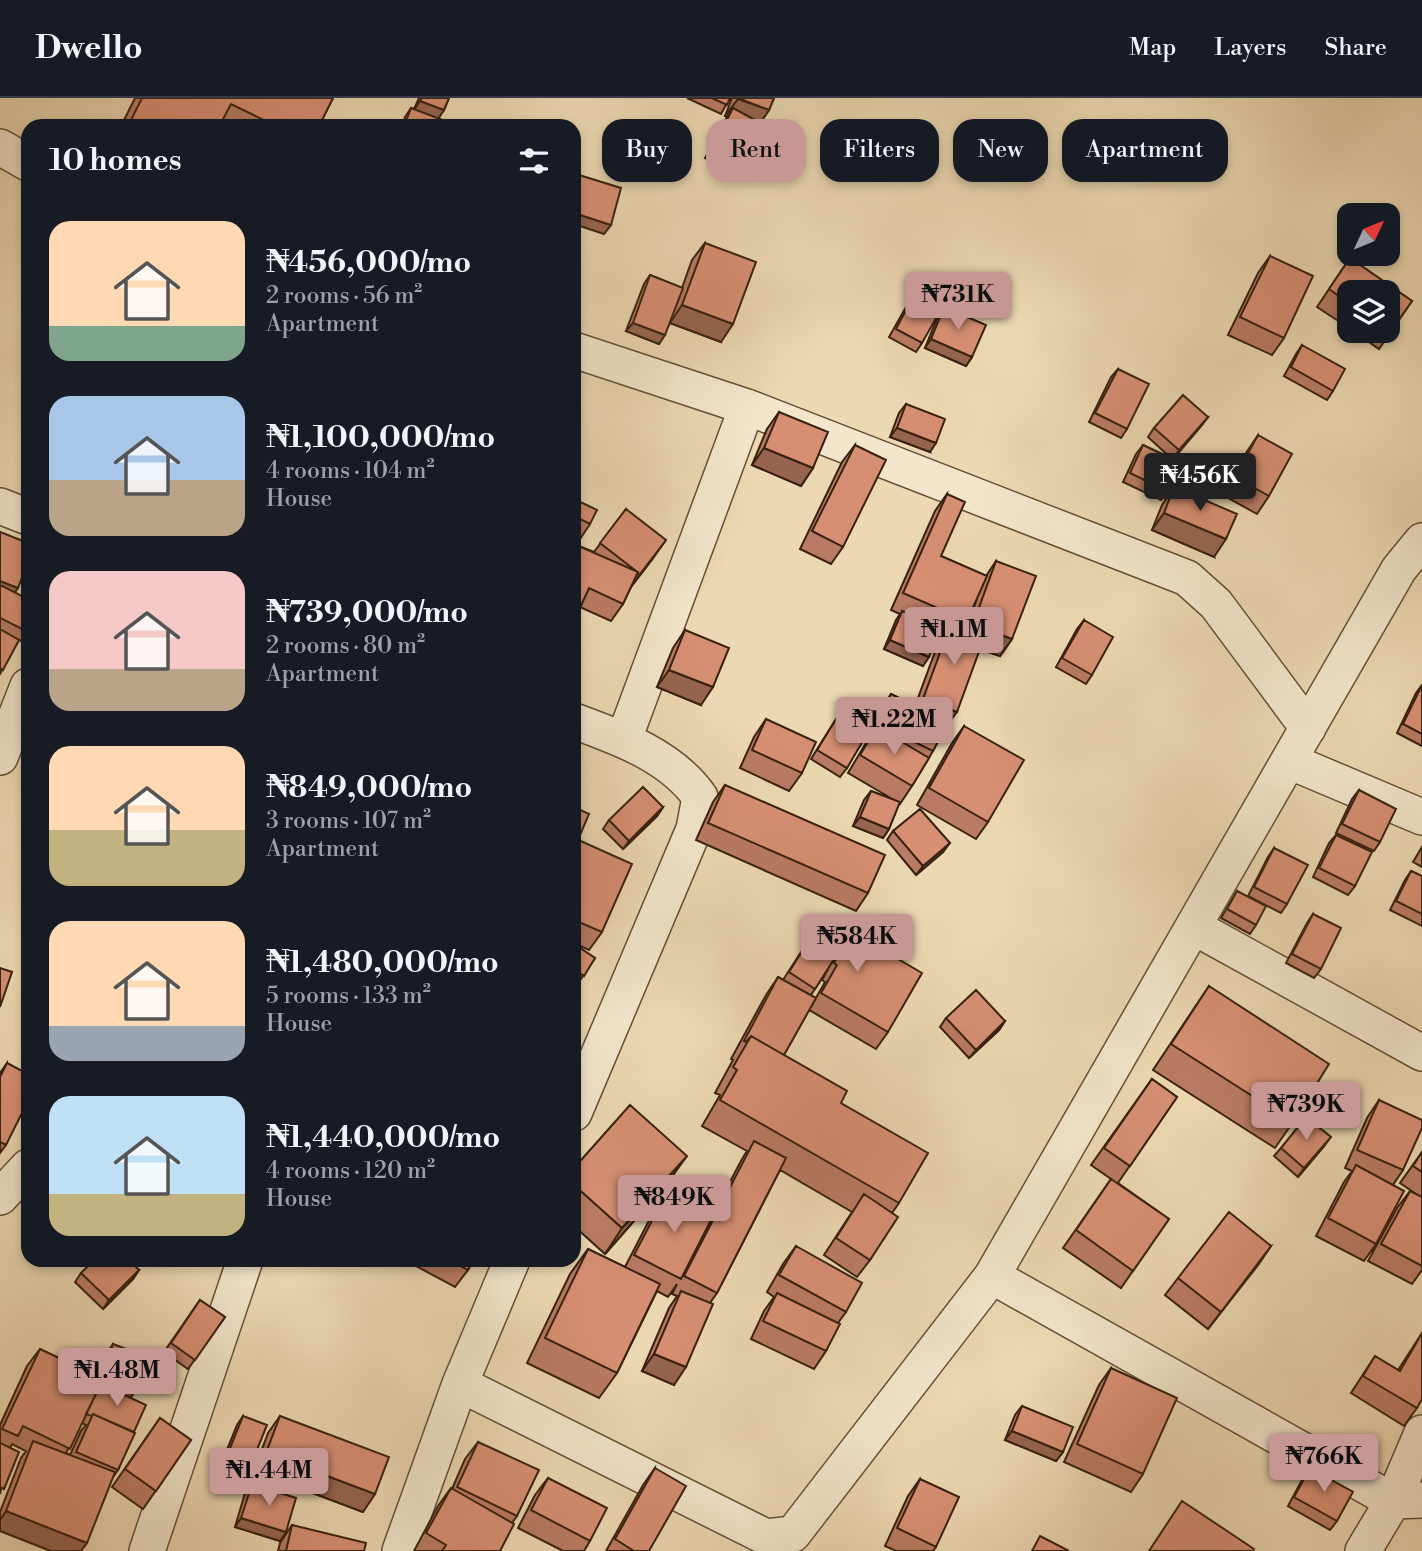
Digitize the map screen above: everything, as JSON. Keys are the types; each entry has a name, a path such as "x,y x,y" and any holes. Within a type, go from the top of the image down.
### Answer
{"street":[{"path":"0,147 21,159"},
{"path":"581,352 747,407 1187,578 1216,604 1308,728"},
{"path":"624,739 747,407"},
{"path":"0,506 21,514"},
{"path":"460,1384 763,1544 793,1534 992,1276 1399,569 1422,541"},
{"path":"0,757 6,719 21,697"},
{"path":"581,724 624,739 685,776 701,797 694,829 581,1096"},
{"path":"1289,761 1422,817"},
{"path":"1194,927 1422,1053"},
{"path":"0,1197 21,1174"},
{"path":"146,1551 243,1267"},
{"path":"400,1551 460,1384 509,1267"},
{"path":"992,1276 1408,1501"},
{"path":"1363,1551 1408,1501 1422,1433"}],"building":[{"path":"142,98 333,98 322,119 262,119 231,104 223,119 132,119"},
{"path":"422,98 449,98 444,110 420,101"},
{"path":"712,98 730,98 727,105"},
{"path":"738,98 774,98 769,110"},
{"path":"411,108 440,119 407,119"},
{"path":"733,108 753,119 727,119"},
{"path":"581,176 621,188 611,225 581,215"},
{"path":"705,243 756,262 733,324 682,305"},
{"path":"1270,256 1313,276 1284,338 1240,317"},
{"path":"1345,266 1362,266 1382,280 1337,280 1337,295 1329,289"},
{"path":"650,275 683,288 665,335 633,323"},
{"path":"916,291 943,306 922,343 896,329"},
{"path":"1400,293 1412,301 1400,318"},
{"path":"944,307 986,325 972,357 931,339"},
{"path":"1302,345 1345,369 1333,391 1291,367"},
{"path":"1118,369 1149,384 1127,429 1095,413"},
{"path":"1183,395 1208,417 1179,450 1154,428"},
{"path":"906,404 945,419 936,443 897,428"},
{"path":"779,412 828,432 813,468 764,448"},
{"path":"1258,435 1292,454 1269,496 1235,477"},
{"path":"855,445 886,460 843,547 812,531"},
{"path":"1143,445 1181,463 1167,491 1130,473"},
{"path":"1174,487 1237,514 1226,539 1164,513"},
{"path":"947,494 965,502 941,556 987,576 967,621 903,593"},
{"path":"581,502 597,510 590,524 581,520"},
{"path":"626,509 666,540 640,574 600,543"},
{"path":"0,532 21,540 21,580 18,588 0,581"},
{"path":"581,547 638,572 623,604 589,588 581,606"},
{"path":"996,561 1036,576 1012,639 973,624"},
{"path":"0,585 21,596 21,628 0,618"},
{"path":"902,611 941,627 929,657 890,640"},
{"path":"1084,620 1113,637 1092,675 1062,658"},
{"path":"951,623 985,635 957,712 923,699"},
{"path":"0,629 19,640 3,670 0,668"},
{"path":"685,630 729,648 713,687 669,670"},
{"path":"1422,685 1422,734 1403,724"},
{"path":"891,694 948,722 933,751 877,724"},
{"path":"838,716 867,734 847,768 817,750"},
{"path":"766,719 816,742 802,773 752,750"},
{"path":"964,726 1024,760 988,822 929,788"},
{"path":"877,727 929,758 912,786 860,755"},
{"path":"725,785 885,855 868,893 708,823"},
{"path":"643,787 663,807 629,841 609,820"},
{"path":"1359,790 1396,809 1380,842 1342,824"},
{"path":"871,791 900,802 889,829 860,817"},
{"path":"920,809 950,843 923,866 893,831"},
{"path":"581,810 589,814 581,833"},
{"path":"1336,835 1372,852 1355,886 1319,868"},
{"path":"581,841 632,864 602,932 581,923"},
{"path":"1274,848 1308,865 1287,904 1254,887"},
{"path":"1411,871 1422,876 1422,914 1396,901"},
{"path":"1237,891 1266,906 1256,925 1227,909"},
{"path":"1313,914 1341,928 1321,969 1292,954"},
{"path":"823,918 850,936 852,932 922,973 888,1032 821,993 837,965 834,963 843,945 815,989 789,972"},
{"path":"581,949 595,958 584,976 581,974"},
{"path":"0,968 12,972 0,1007"},
{"path":"778,977 816,998 784,1055 751,1036 744,1041"},
{"path":"1209,986 1329,1064 1293,1122 1171,1044"},
{"path":"976,990 1005,1021 976,1050 946,1018"},
{"path":"751,1036 847,1091 841,1103 928,1153 899,1203 720,1100 737,1070 733,1067"},
{"path":"7,1063 21,1070 21,1115 6,1145 0,1142 0,1077"},
{"path":"1152,1079 1177,1097 1130,1166 1104,1148"},
{"path":"1379,1100 1422,1120 1422,1128 1403,1170 1357,1150"},
{"path":"630,1105 687,1156 622,1228 581,1191 581,1160"},
{"path":"1306,1117 1331,1137 1304,1168 1281,1148"},
{"path":"754,1141 786,1158 717,1293 684,1276"},
{"path":"1422,1152 1422,1172 1413,1166"},
{"path":"1356,1165 1404,1191 1376,1244 1328,1218"},
{"path":"1111,1179 1169,1219 1133,1271 1076,1230"},
{"path":"668,1190 714,1214 681,1279 634,1255"},
{"path":"1410,1191 1422,1197 1422,1266 1381,1244"},
{"path":"864,1194 898,1217 870,1260 836,1238"},
{"path":"1229,1212 1271,1246 1221,1312 1178,1278"},
{"path":"796,1246 862,1283 846,1312 779,1275"},
{"path":"588,1249 660,1284 617,1373 545,1338"},
{"path":"87,1267 136,1267 139,1270 109,1300 81,1273"},
{"path":"681,1291 713,1304 686,1367 654,1354"},
{"path":"777,1293 840,1324 826,1351 763,1321"},
{"path":"200,1300 225,1317 195,1360 171,1343"},
{"path":"1422,1333 1422,1399 1417,1408 1363,1376 1375,1356 1400,1371"},
{"path":"113,1344 148,1357 135,1391 101,1378"},
{"path":"40,1349 103,1379 70,1449 23,1426 18,1436 2,1429"},
{"path":"1111,1368 1177,1398 1143,1474 1077,1444"},
{"path":"101,1384 146,1405 134,1432 93,1414 86,1414"},
{"path":"1022,1406 1073,1427 1063,1452 1012,1431"},
{"path":"93,1414 135,1433 118,1470 76,1452"},
{"path":"243,1416 267,1425 252,1462 228,1453"},
{"path":"280,1416 389,1457 375,1494 266,1453"},
{"path":"160,1418 191,1440 156,1491 125,1469"},
{"path":"33,1441 115,1472 87,1543 6,1511"},
{"path":"478,1442 539,1470 517,1516 457,1487"},
{"path":"0,1443 19,1452 4,1489 0,1487"},
{"path":"655,1468 686,1486 649,1551 634,1551 615,1539"},
{"path":"1310,1468 1353,1492 1337,1521 1294,1497"},
{"path":"548,1478 607,1508 590,1541 531,1510"},
{"path":"920,1479 959,1497 936,1547 897,1528"},
{"path":"252,1484 296,1498 286,1532 241,1518"},
{"path":"451,1488 514,1524 500,1551 442,1551 446,1545 426,1533"},
{"path":"1182,1501 1254,1549 1253,1551 1149,1551"},
{"path":"292,1525 366,1543 364,1551 286,1551"},
{"path":"1040,1536 1069,1551 1032,1551"}]}
